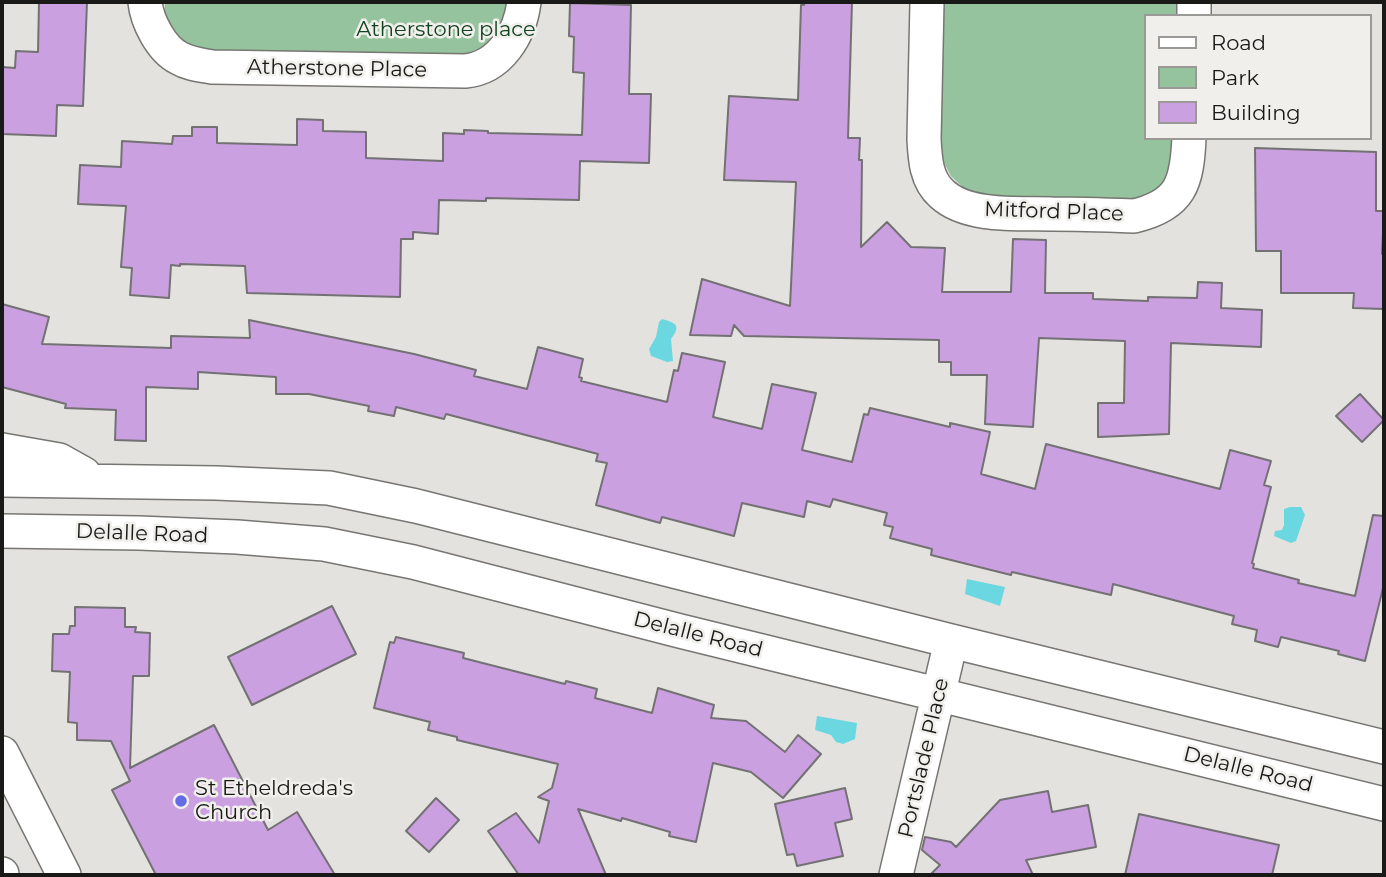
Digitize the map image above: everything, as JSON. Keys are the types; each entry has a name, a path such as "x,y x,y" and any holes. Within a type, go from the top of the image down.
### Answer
{"street":[{"name":"Atherstone Place","path":"145,2 151,25 162,42 178,58 194,64 212,67 465,71 476,70 502,52 512,40 524,2"},
{"name":"Mitford Place","path":"927,2 925,159 930,179 942,194 957,204 1000,213 1134,216 1154,211 1177,193 1188,162 1189,140"},
{"path":"2,450 59,460 99,481"},
{"path":"2,480 216,483 329,488 416,506 1384,747"},
{"name":"Delalle Road","path":"2,531 139,533 324,544 412,562 1384,804"},
{"name":"Portslade Place","path":"896,875 951,641"},
{"path":"2,753 64,875"}],"green space":[{"name":"Atherstone place","path":"165,2 512,2 512,17 476,56 202,51 185,45 165,17"},
{"path":"942,2 1181,2 1181,14 1144,14 1144,140 1177,140 1177,159 1161,188 1148,195 1134,201 977,197 951,176 941,157 939,130"}],"water":[{"path":"662,319 677,328 671,339 673,361 667,362 651,356 649,349"},
{"path":"1301,507 1305,515 1296,541 1291,543 1274,536 1275,531 1282,530 1284,525 1284,509"},
{"path":"967,579 1005,587 1000,606 965,594"},
{"path":"817,716 857,723 855,739 843,744 836,742 831,735 815,730"}],"building":[{"path":"39,2 87,2 83,106 57,105 56,136 2,134 2,67 15,68 16,51 38,52"},
{"path":"805,2 852,2 848,138 860,138 861,247 887,222 911,247 945,248 942,292 1011,292 1013,239 1046,240 1045,293 1093,293 1093,299 1148,301 1148,297 1197,298 1198,282 1222,283 1221,308 1262,310 1261,347 1171,343 1169,434 1098,437 1098,403 1124,403 1125,341 1039,338 1033,427 985,424 987,375 951,375 951,362 939,362 939,340 744,336 734,325 731,336 690,335 702,279 790,306 796,182 724,180 729,96 798,100 801,5"},
{"path":"570,3 631,5 629,94 651,94 649,163 580,161 579,200 439,200 438,234 413,232 413,239 401,239 400,297 247,293 245,266 180,264 171,265 169,298 130,295 132,268 121,267 126,206 78,204 80,165 121,167 122,141 172,144 173,136 192,136 192,127 217,127 217,143 297,145 297,119 323,120 323,131 366,132 366,158 443,161 443,133 464,134 464,130 582,135 584,73 573,72 574,37 569,36"},
{"path":"1255,148 1376,152 1376,211 1384,211 1384,309 1353,308 1354,293 1281,293 1281,251 1256,251"},
{"path":"2,304 49,317 42,344 171,348 171,336 250,338 249,320 414,354 476,370 474,376 527,389 538,347 583,359 579,377 582,378 581,381 667,402 674,370 678,371 682,353 725,362 713,417 762,429 772,384 816,393 802,450 852,462 864,414 868,415 870,408 950,427 950,423 990,432 981,474 1035,489 1046,444 1220,489 1230,450 1271,461 1264,485 1271,487 1253,568 1299,580 1298,583 1355,596 1373,515 1384,516 1384,584 1365,661 1338,654 1339,651 1281,637 1278,647 1255,641 1257,630 1232,624 1234,616 1113,584 1111,595 1012,572 1011,575 931,555 932,549 890,538 893,527 884,525 887,513 833,499 830,507 807,501 804,517 742,503 734,536 662,517 660,523 596,505 607,463 596,461 598,454 446,414 444,419 396,407 394,416 368,411 369,406 309,394 276,394 276,377 198,372 198,389 146,387 146,441 115,440 116,410 65,408 66,404 2,387"},
{"path":"1360,394 1384,420 1362,442 1336,416"},
{"path":"332,606 356,654 252,705 228,657"},
{"path":"75,607 125,608 125,627 136,627 135,632 150,633 149,676 133,676 130,768 214,725 268,830 297,812 335,875 156,875 112,790 130,781 111,741 77,740 77,723 68,722 70,672 52,671 53,634 69,634 70,626 75,626"},
{"path":"396,637 464,653 463,658 565,684 566,681 597,689 595,698 652,713 658,688 714,705 711,718 746,721 785,752 798,735 821,754 783,798 751,772 713,763 696,842 669,836 670,832 622,818 621,821 578,809 606,875 519,875 488,831 516,813 539,843 549,801 538,797 552,788 558,764 457,740 457,737 428,730 430,722 374,708 390,642 394,643"},
{"path":"845,788 852,819 835,823 843,856 797,866 794,854 787,855 775,804"},
{"path":"1048,791 1052,812 1088,805 1096,847 1026,860 1033,875 930,875 940,865 922,850 925,837 951,842 956,847 1000,800"},
{"path":"436,798 459,820 429,852 406,831"},
{"path":"1139,814 1279,845 1272,875 1125,875"}],"place":[{"name":"St Etheldreda's Church","path":"181,801"}]}
